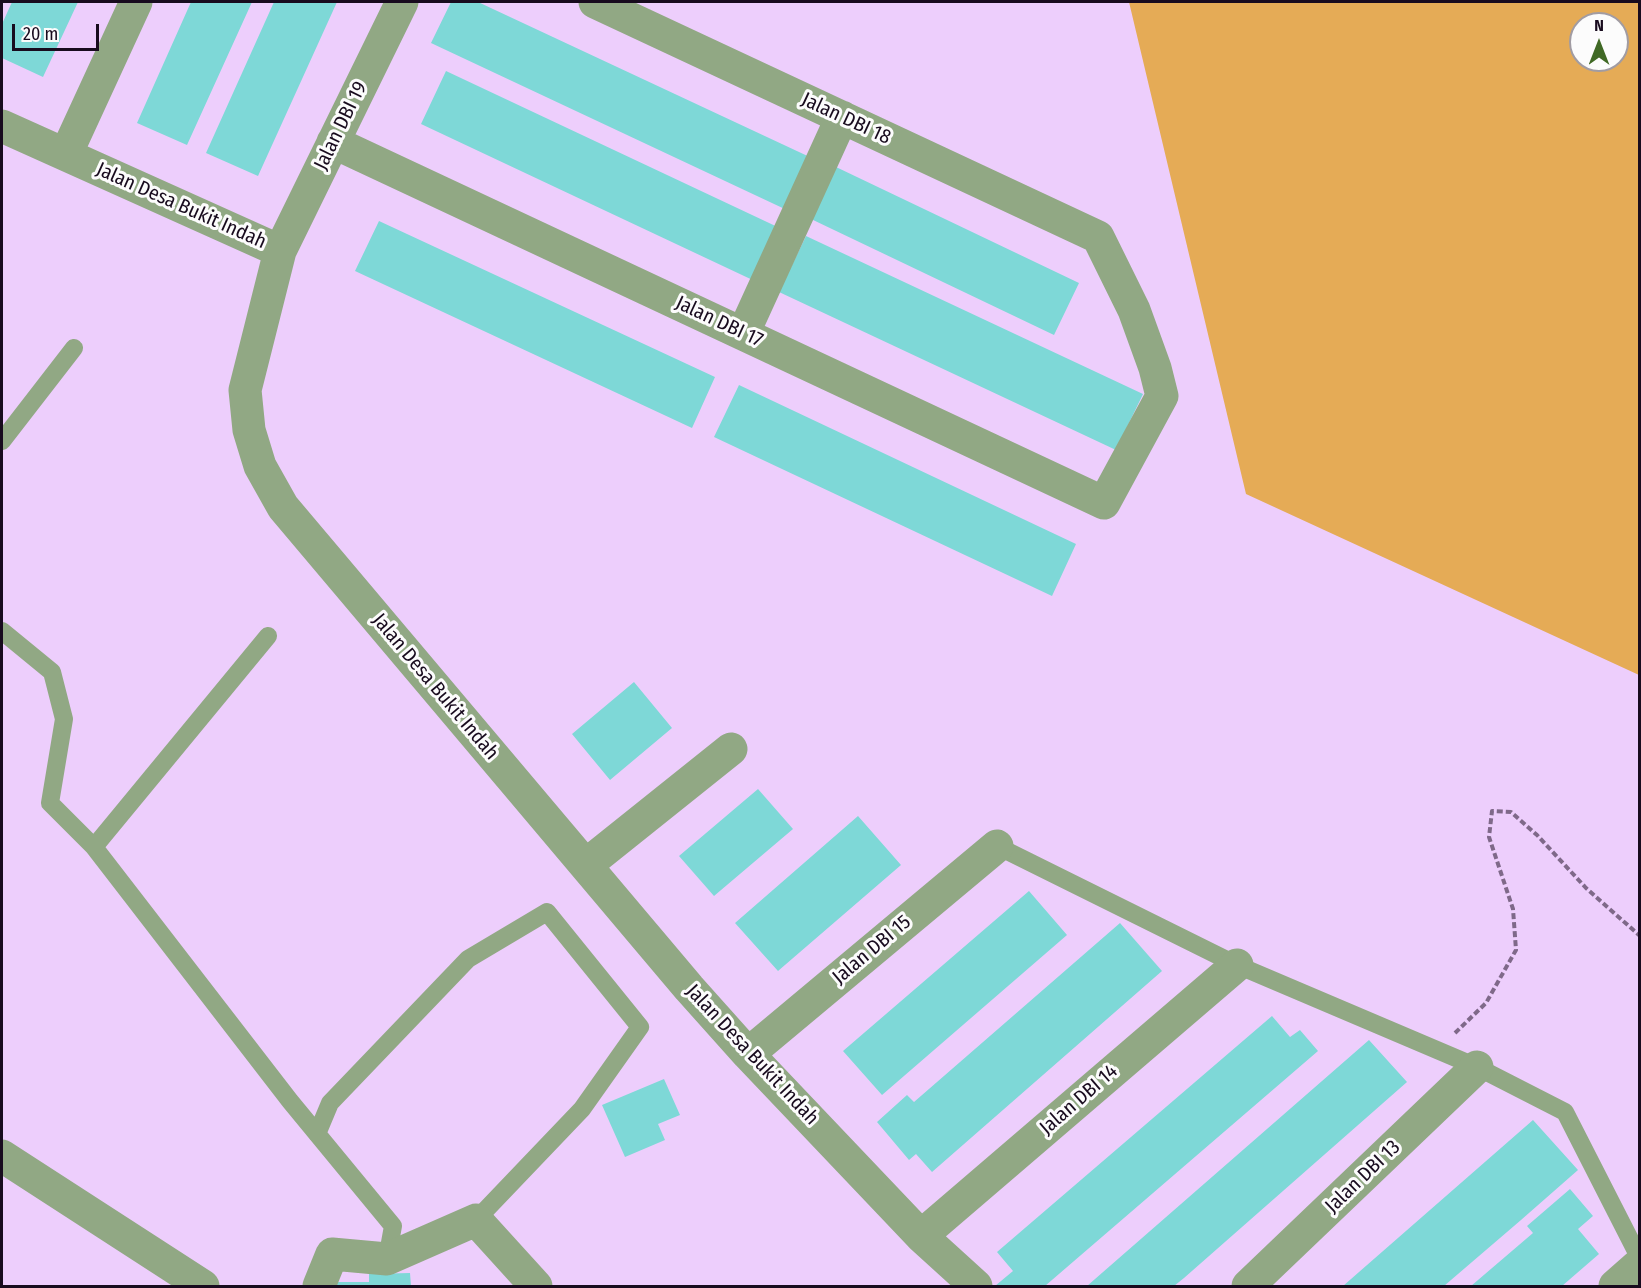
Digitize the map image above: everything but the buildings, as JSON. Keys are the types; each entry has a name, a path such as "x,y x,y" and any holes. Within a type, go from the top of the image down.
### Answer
{"street":[{"path":"66,154 136,2"},
{"name":"Jalan DBI 19","path":"280,251 402,2"},
{"name":"Jalan DBI 18","path":"595,2 1098,237 1134,310 1155,368 1162,396 1104,503"},
{"path":"743,334 842,117"},
{"name":"Jalan Desa Bukit Indah","path":"2,126 280,251 245,390 249,430 260,466 283,507 689,988 748,1054 921,1236 976,1287"},
{"name":"Jalan DBI 17","path":"333,141 1104,503"},
{"path":"586,865 731,749"},
{"name":"Jalan DBI 15","path":"748,1054 997,846"},
{"name":"Jalan DBI 14","path":"921,1236 1237,964"},
{"name":"Jalan DBI 13","path":"1248,1287 1477,1067"},
{"path":"2,1156 203,1287"},
{"path":"319,1287 332,1254 387,1259 476,1220 536,1287"},
{"path":"1615,1287 1640,1264"}],"lane":[{"path":"2,441 74,348"},
{"path":"2,631 52,672 64,719 50,803 94,847 317,1134 393,1227 387,1259"},
{"path":"94,847 268,636"},
{"path":"997,846 1237,964 1477,1067 1565,1112 1640,1259"},
{"path":"317,1134 330,1103 468,959 547,912 640,1027 582,1109 476,1220"}],"path":[{"path":"1437,1050 1486,1003 1516,950 1513,909 1489,837 1492,811 1511,812 1537,835 1586,888 1640,936"}],"shaded area":[{"path":"1129,2 1639,2 1639,675 1246,494"}]}
